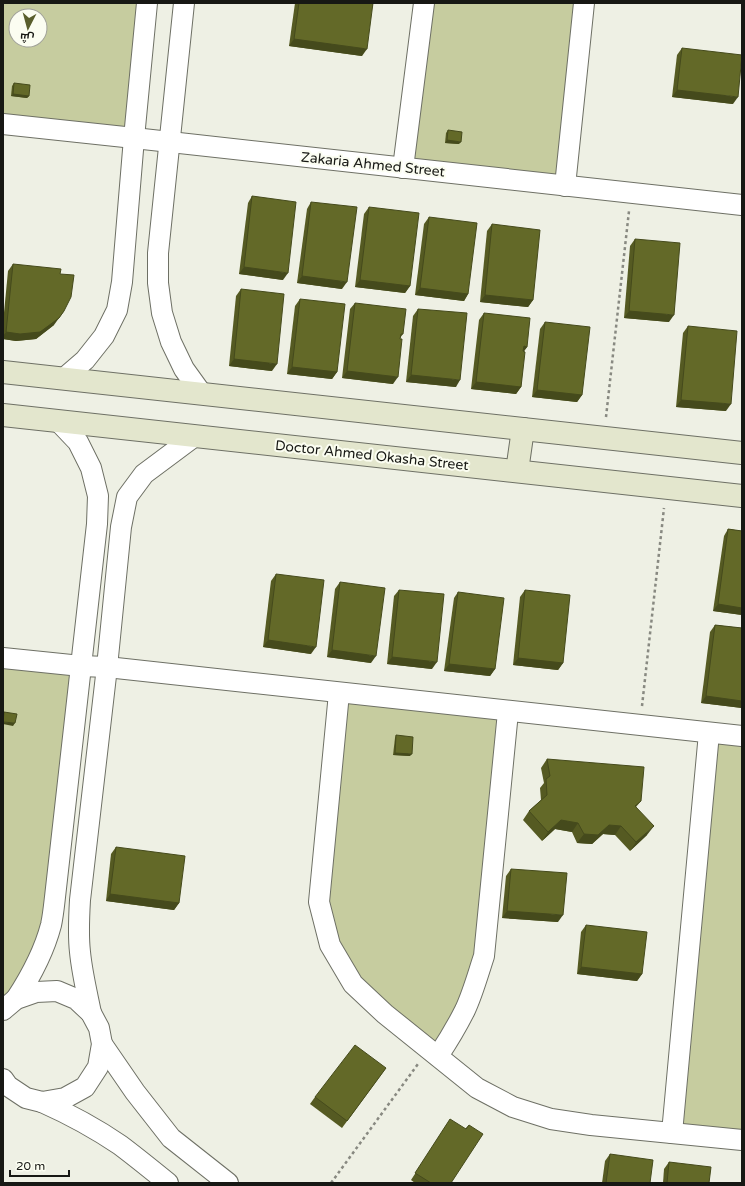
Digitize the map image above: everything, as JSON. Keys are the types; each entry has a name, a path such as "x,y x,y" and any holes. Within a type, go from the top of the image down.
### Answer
{"street":[{"path":"63,379 86,360 104,336 117,310 122,282 147,3"},
{"path":"184,3 158,253 158,283 162,313 171,342 184,369 202,394"},
{"path":"403,168 424,3"},
{"path":"564,186 584,3"},
{"name":"Zakaria Ahmed Street","path":"3,124 742,205"},
{"path":"3,372 742,453"},
{"name":"Doctor Ahmed Okasha Street","path":"3,415 742,496"},
{"path":"7,1008 31,976 40,957 51,924 97,524 98,496 91,468 78,442 58,421"},
{"path":"518,471 523,429"},
{"path":"3,1094 34,1100 65,1098 85,1086 98,1067 102,1044 99,1028 92,1013 84,981 80,953 80,900 107,668 121,527 127,497 144,474 195,436"},
{"path":"3,658 742,736"},
{"path":"339,694 319,902 330,946 353,984 386,1014 477,1088 513,1107 551,1119 591,1125 742,1140"},
{"path":"433,1052 453,1033 466,1009 484,956 508,712"},
{"path":"672,1132 709,733"},
{"path":"7,1008 36,992 57,991 76,999 92,1013"},
{"path":"102,1044 135,1092 172,1138 228,1183"},
{"path":"3,1079 8,1086 34,1100 69,1114 95,1129 120,1145 168,1183"}],"path":[{"path":"603,438 631,193"},
{"path":"640,726 666,488"},
{"path":"331,1183 433,1052"}],"green space":[{"path":"3,3 147,3 134,138 3,124"},
{"path":"424,3 584,3 565,186 403,168"},
{"path":"3,658 81,666 51,924 3,1010"},
{"path":"339,693 508,712 484,956 438,1056 353,984 319,902"},
{"path":"709,733 742,736 742,1140 672,1133"}],"building":[{"path":"299,3 373,3 367,49 294,39"},
{"path":"682,48 742,55 738,97 677,90"},
{"path":"14,83 30,85 29,96 13,94"},
{"path":"448,130 462,132 461,142 447,140"},
{"path":"252,196 296,202 288,273 244,267"},
{"path":"311,202 357,207 347,282 302,276"},
{"path":"369,207 419,213 410,286 360,280"},
{"path":"429,217 477,223 468,294 420,288"},
{"path":"492,224 540,230 533,300 485,295"},
{"path":"635,239 680,243 674,315 629,311"},
{"path":"13,264 61,269 60,274 74,275 71,297 64,311 59,318 40,332 20,334 6,332"},
{"path":"241,289 284,294 277,364 234,359"},
{"path":"300,299 345,304 337,372 292,367"},
{"path":"355,303 406,309 403,334 401,334 400,339 402,339 398,377 347,371"},
{"path":"418,309 467,313 460,380 411,375"},
{"path":"484,313 530,318 527,347 524,346 523,351 525,352 521,387 476,382"},
{"path":"545,322 590,327 582,395 537,390"},
{"path":"688,326 737,331 731,404 681,400"},
{"path":"728,529 742,531 742,608 718,604"},
{"path":"276,574 324,580 316,647 268,640"},
{"path":"340,582 385,588 376,656 332,650"},
{"path":"399,590 444,594 437,662 392,657"},
{"path":"525,590 570,595 563,663 518,658"},
{"path":"458,592 504,598 495,669 449,664"},
{"path":"715,625 742,628 742,701 706,696"},
{"path":"4,712 17,714 15,723 3,722"},
{"path":"396,735 413,737 412,754 395,753"},
{"path":"547,759 644,767 641,801 635,806 654,826 636,842 621,826 609,825 598,835 584,834 578,823 561,820 548,832 529,811 547,795 546,779 550,776"},
{"path":"116,847 185,856 179,903 110,894"},
{"path":"511,869 567,873 563,915 507,911"},
{"path":"586,925 647,932 642,974 581,967"},
{"path":"355,1045 386,1068 347,1121 315,1097"},
{"path":"450,1119 466,1129 469,1125 483,1134 451,1183 431,1183 415,1173"},
{"path":"610,1154 653,1160 650,1183 606,1183"},
{"path":"669,1162 711,1167 709,1183 667,1183"}]}
